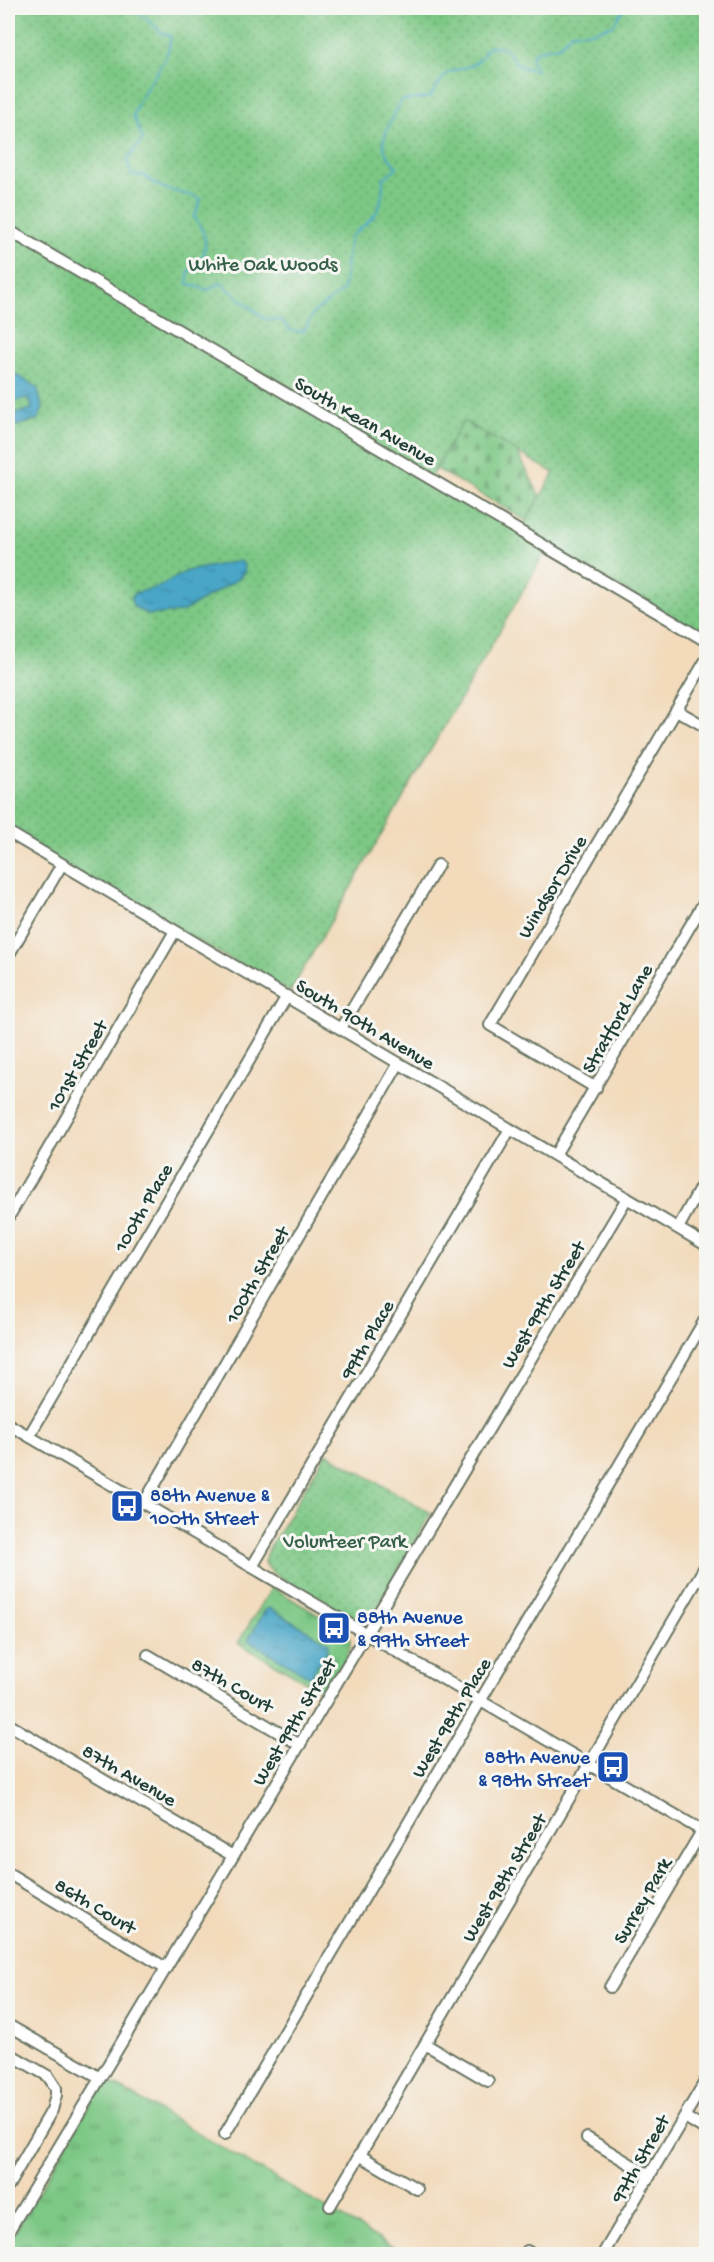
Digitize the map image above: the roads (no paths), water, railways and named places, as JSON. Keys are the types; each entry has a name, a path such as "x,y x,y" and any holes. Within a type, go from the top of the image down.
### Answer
{"street":[{"name":"South Kean Avenue","path":"8,230 706,641"},
{"name":"Windsor Drive","path":"596,1088 490,1025 706,660"},
{"path":"676,710 706,727"},
{"name":"South 90th Avenue","path":"8,832 706,1245"},
{"path":"8,956 62,864"},
{"path":"341,1028 438,865"},
{"name":"Stratford Lane","path":"555,1155 706,899"},
{"name":"101st Street","path":"8,1218 175,930"},
{"name":"100th Place","path":"29,1436 286,996"},
{"name":"100th Street","path":"144,1503 399,1063"},
{"name":"99th Place","path":"252,1567 510,1129"},
{"path":"678,1228 706,1179"},
{"name":"West 99th Street","path":"8,2232 627,1198"},
{"name":"West 98th Place","path":"225,2134 706,1318"},
{"path":"8,1424 591,1765 705,1829"},
{"name":"West 98th Street","path":"330,2206 706,1566"},
{"name":"87th Court","path":"147,1655 300,1745"},
{"name":"87th Avenue","path":"8,1724 233,1856"},
{"name":"Surrey Park","path":"610,1987 705,1829"},
{"name":"86th Court","path":"8,1873 166,1968"},
{"path":"8,2025 99,2077"},
{"path":"425,2044 488,2081"},
{"path":"8,2054 48,2076 56,2088 56,2102 8,2186"},
{"name":"97th Street","path":"603,2254 706,2080"},
{"path":"685,2117 706,2130"},
{"path":"587,2138 651,2176"},
{"path":"359,2155 417,2189"}],"water":[{"path":"8,370 37,387 43,409 37,420 8,428","holes":["27,398 32,409 10,415 8,409 16,401"]},
{"path":"239,561 243,563 245,571 238,579 182,612 148,615 133,606 131,598 135,593 158,587 187,571"},
{"path":"269,1608 329,1643 328,1649 311,1676 248,1640 265,1610"}],"waterway":[{"path":"134,8 163,34 170,35 170,43 165,59 133,115 143,139 127,160 131,175 145,176 163,188 201,199 194,217 205,239 204,253 201,260 189,271 187,283 207,290 221,283 265,319 281,320 291,331 304,331 314,312 343,291 350,237 376,213 383,190 383,179 397,167 386,153 384,142 401,101 430,97 447,73 473,65 489,46 505,48 518,64 536,70 531,57 538,50 559,46 572,32 591,32 613,25 624,8"}],"place":[{"name":"88th Avenue & 100th Street","path":"127,1506"},
{"name":"88th Avenue & 99th Street","path":"334,1628"},
{"name":"88th Avenue & 98th Street","path":"613,1767"}],"park label":[{"name":"White Oak Woods","path":"263,263"},
{"name":"Volunteer Park","path":"345,1540"}]}
